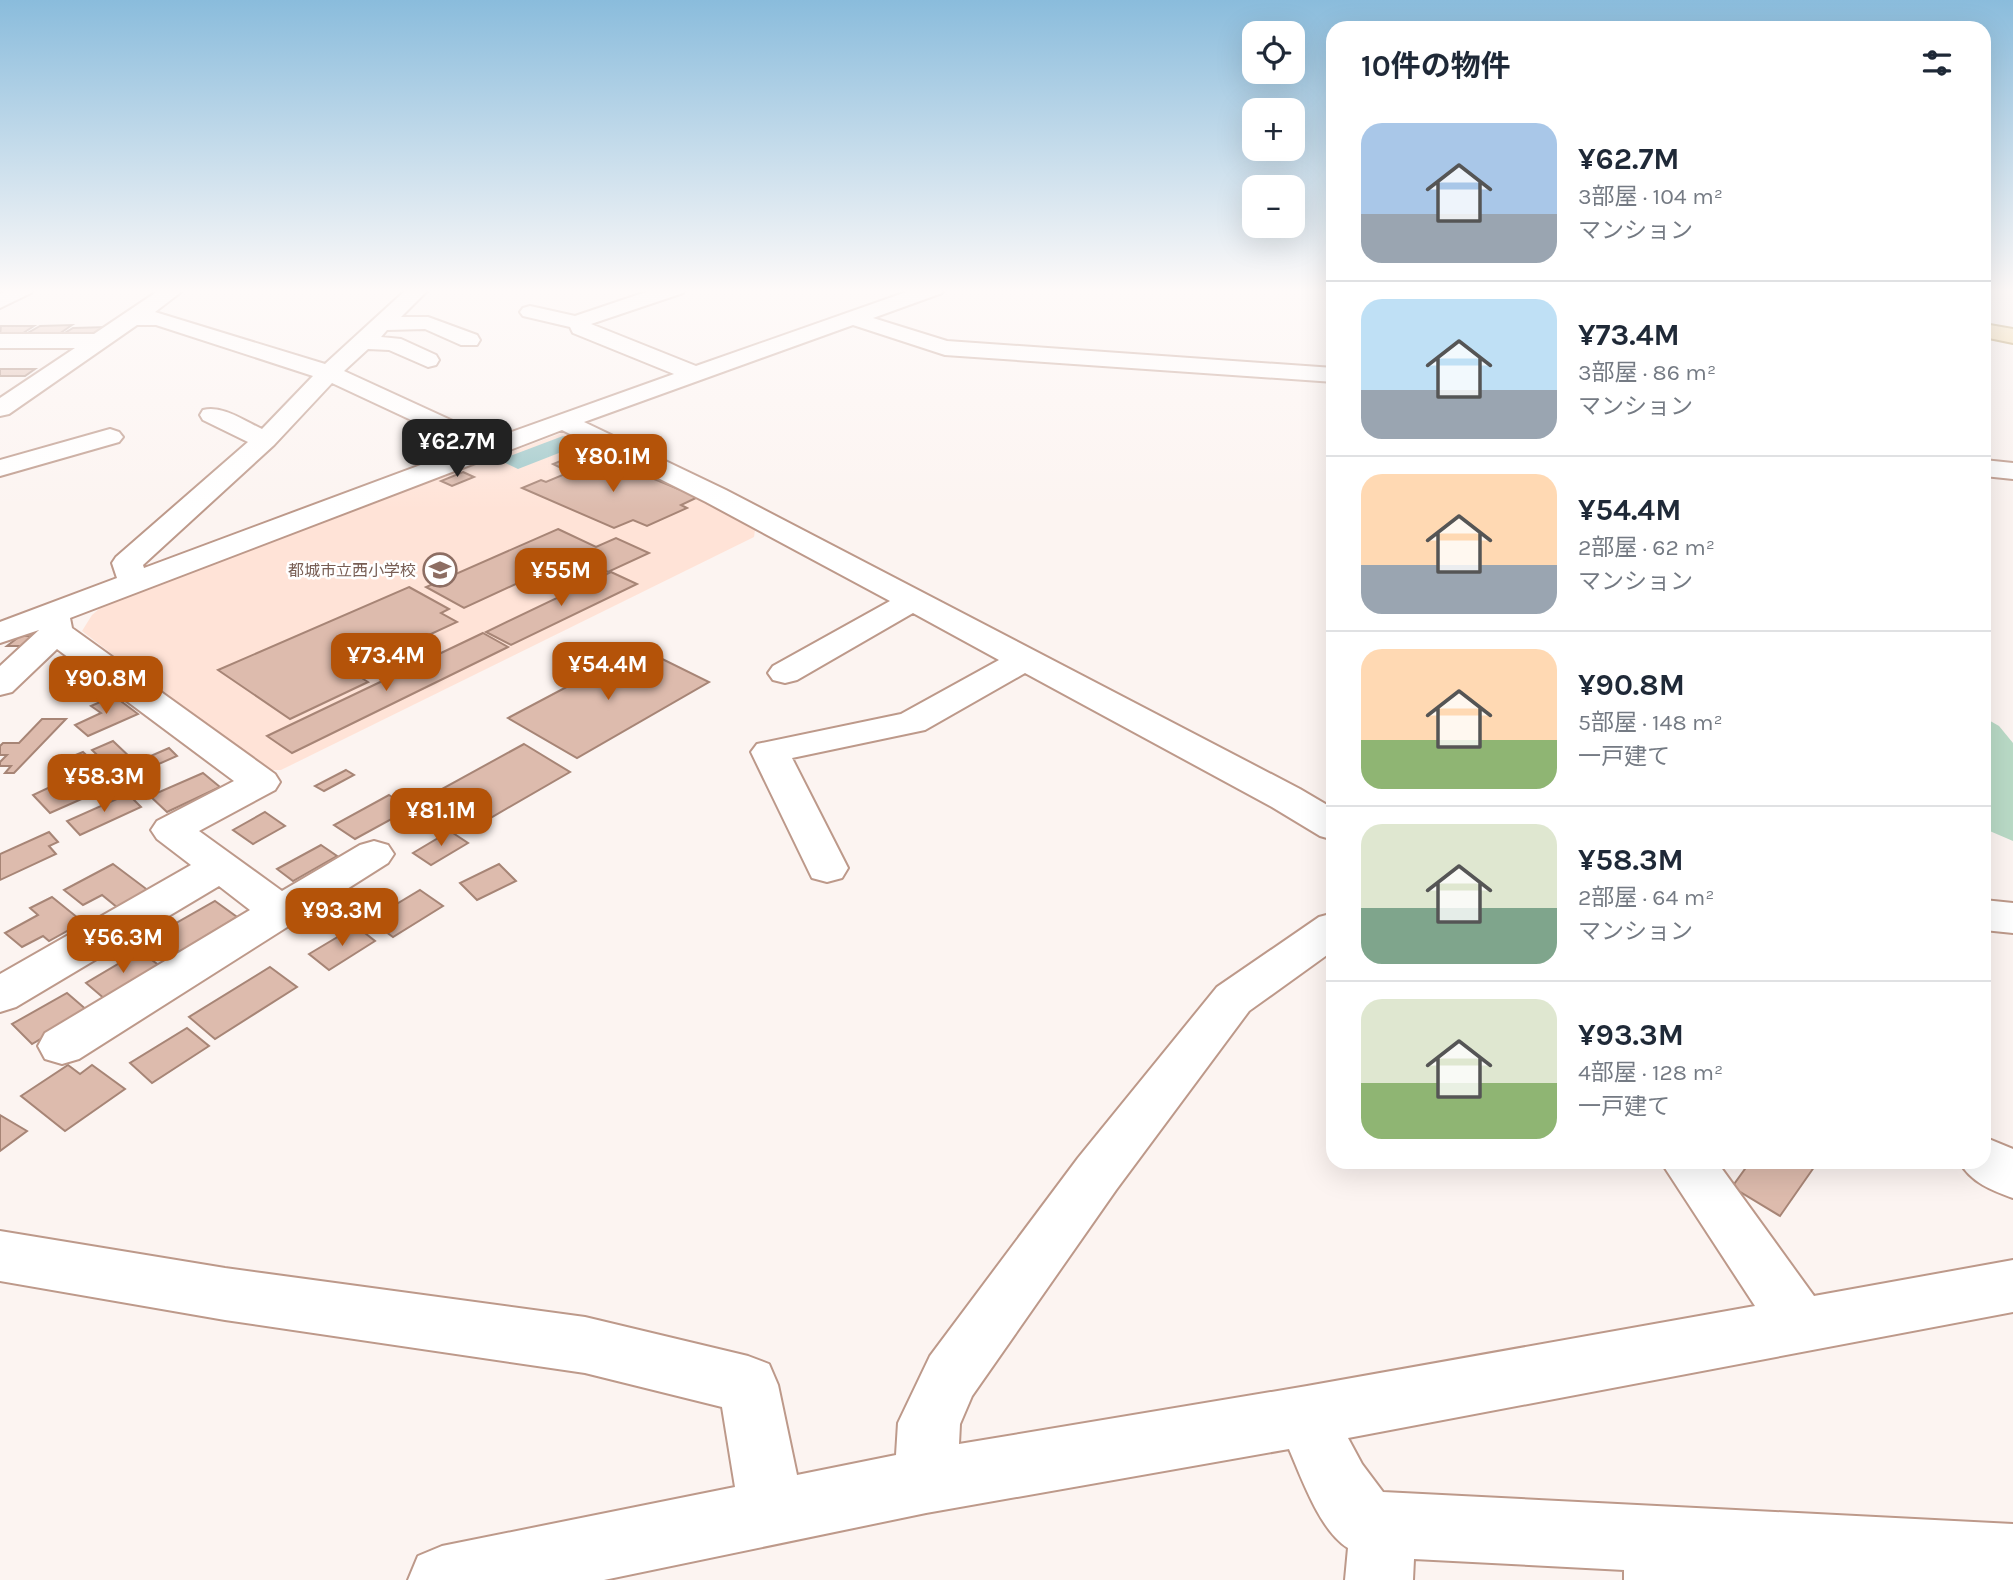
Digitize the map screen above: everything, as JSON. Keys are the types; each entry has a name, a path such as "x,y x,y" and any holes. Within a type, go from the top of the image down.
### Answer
{"street":[{"path":"0,409 68,363"},
{"path":"296,363 329,373 491,448"},
{"path":"137,582 131,576 127,563 265,440 341,363"},
{"path":"667,363 695,374"},
{"path":"0,633 54,623 137,582 563,421 727,363"},
{"path":"1157,363 1326,374"},
{"path":"212,415 265,440"},
{"path":"563,421 716,496 1286,798 1326,822"},
{"path":"0,468 67,454 110,437"},
{"path":"1991,469 2013,471"},
{"path":"785,673 912,601"},
{"path":"0,685 54,623"},
{"path":"54,623 261,782 171,830 280,911"},
{"path":"827,868 770,752 912,722 1024,660"},
{"path":"62,1046 374,854"},
{"path":"0,995 220,867"},
{"path":"1991,916 2013,918"},
{"path":"926,1481 929,1423 951,1376 1097,1174 1233,999 1326,934"},
{"path":"1991,1162 2013,1176"},
{"path":"1692,1169 1801,1325"},
{"path":"0,1256 225,1294 585,1345 748,1385 772,1512"},
{"path":"442,1580 926,1481 1307,1416 2013,1286"},
{"path":"1307,1416 1329,1472 1346,1501 1368,1524 1381,1553 1659,1552 2013,1557"},
{"path":"1659,1552 1767,1580"}],"shaded area":[{"name":"都城市立西小学校","path":"564,432 575,432 756,523 754,537 281,770 262,770 82,631 92,615 106,603"}],"green space":[{"path":"1991,721 1999,726 2013,743 2013,841 1991,832"}],"water":[{"path":"563,436 582,444 518,469 499,460"}],"building":[{"path":"0,369 35,369 25,376 0,376"},
{"path":"575,455 585,460 563,469 553,464"},
{"path":"603,458 698,497 681,505 687,508 647,526 633,520 614,528 522,488 541,480 546,482"},
{"path":"463,472 474,477 452,486 441,481"},
{"path":"558,529 596,547 616,538 649,553 608,572 576,556 464,608 426,587"},
{"path":"611,572 637,584 511,645 486,632"},
{"path":"409,587 449,609 441,613 457,622 392,652 398,656 357,675 368,682 290,719 218,670"},
{"path":"483,633 508,647 292,753 267,736"},
{"path":"20,636 36,636 24,646 7,646"},
{"path":"640,648 709,682 577,758 508,718"},
{"path":"90,676 100,684 64,698 55,690"},
{"path":"114,696 138,714 88,736 75,725 101,713 91,706"},
{"path":"42,719 66,719 14,773 5,773 11,766 0,766 0,762 7,755 0,755 0,746 3,743 19,743"},
{"path":"113,741 135,762 114,771 92,750"},
{"path":"524,744 570,772 487,820 440,790"},
{"path":"169,748 177,756 129,777 121,769"},
{"path":"83,752 98,766 80,774 70,765 62,769 56,763"},
{"path":"346,770 354,775 324,791 315,786"},
{"path":"106,771 118,783 50,813 33,795 65,780 70,786"},
{"path":"203,773 220,787 167,812 150,796"},
{"path":"128,794 141,807 80,835 67,821"},
{"path":"389,795 410,809 355,839 334,825"},
{"path":"265,812 285,826 253,844 233,830"},
{"path":"450,831 468,843 431,865 413,853"},
{"path":"49,832 58,842 49,846 56,854 0,880 0,854"},
{"path":"321,845 337,856 293,881 277,869"},
{"path":"113,864 149,891 118,908 102,895 83,905 64,890"},
{"path":"499,864 516,881 477,900 460,883"},
{"path":"420,890 443,906 393,937 370,920"},
{"path":"52,897 83,922 49,941 43,936 22,947 5,933 38,915 30,908"},
{"path":"215,901 237,917 179,952 157,934"},
{"path":"356,926 375,941 329,970 309,954"},
{"path":"140,951 161,967 106,1000 86,983"},
{"path":"270,967 297,987 215,1039 189,1017"},
{"path":"67,993 88,1011 32,1044 12,1024"},
{"path":"187,1028 209,1046 152,1083 130,1063"},
{"path":"68,1065 80,1074 92,1065 125,1089 65,1131 21,1096"},
{"path":"0,1115 27,1131 0,1151"},
{"path":"1745,1169 1813,1169 1780,1216 1732,1187"}],"place":[{"name":"都城市立西小学校","path":"440,570"}]}
